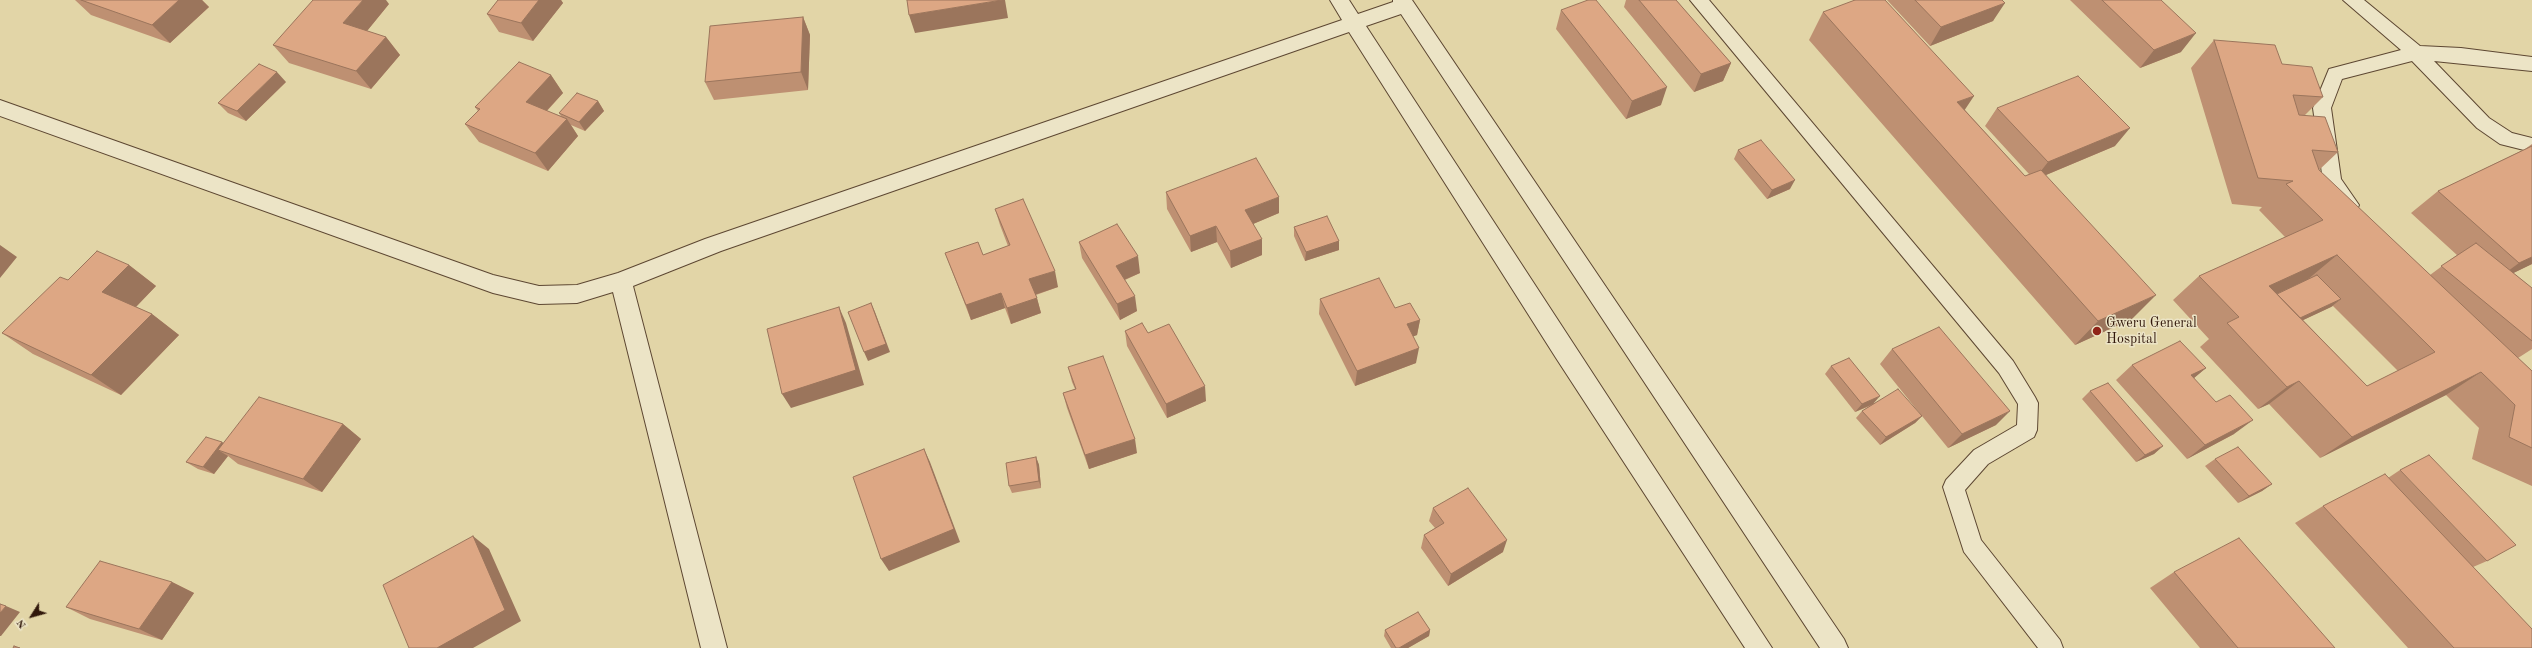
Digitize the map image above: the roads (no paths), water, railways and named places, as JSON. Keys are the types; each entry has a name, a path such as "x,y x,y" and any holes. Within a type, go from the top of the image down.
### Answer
{"street":[{"path":"1340,0 1564,351 1759,648"},
{"path":"0,108 493,284 539,295 577,294 621,282 713,245 1354,23 1403,3 1835,648"},
{"path":"621,282 714,648"}],"lane":[{"path":"1699,0 2006,367 2028,403 2027,430 1981,457 1954,487 1972,545 2052,648"},
{"path":"2352,0 2416,54 2483,123 2507,139 2532,144"},
{"path":"2359,218 2332,181 2322,108 2335,74 2416,54 2461,55 2532,64"}],"place":[{"name":"Gweru General Hospital","path":"2097,331"}]}
